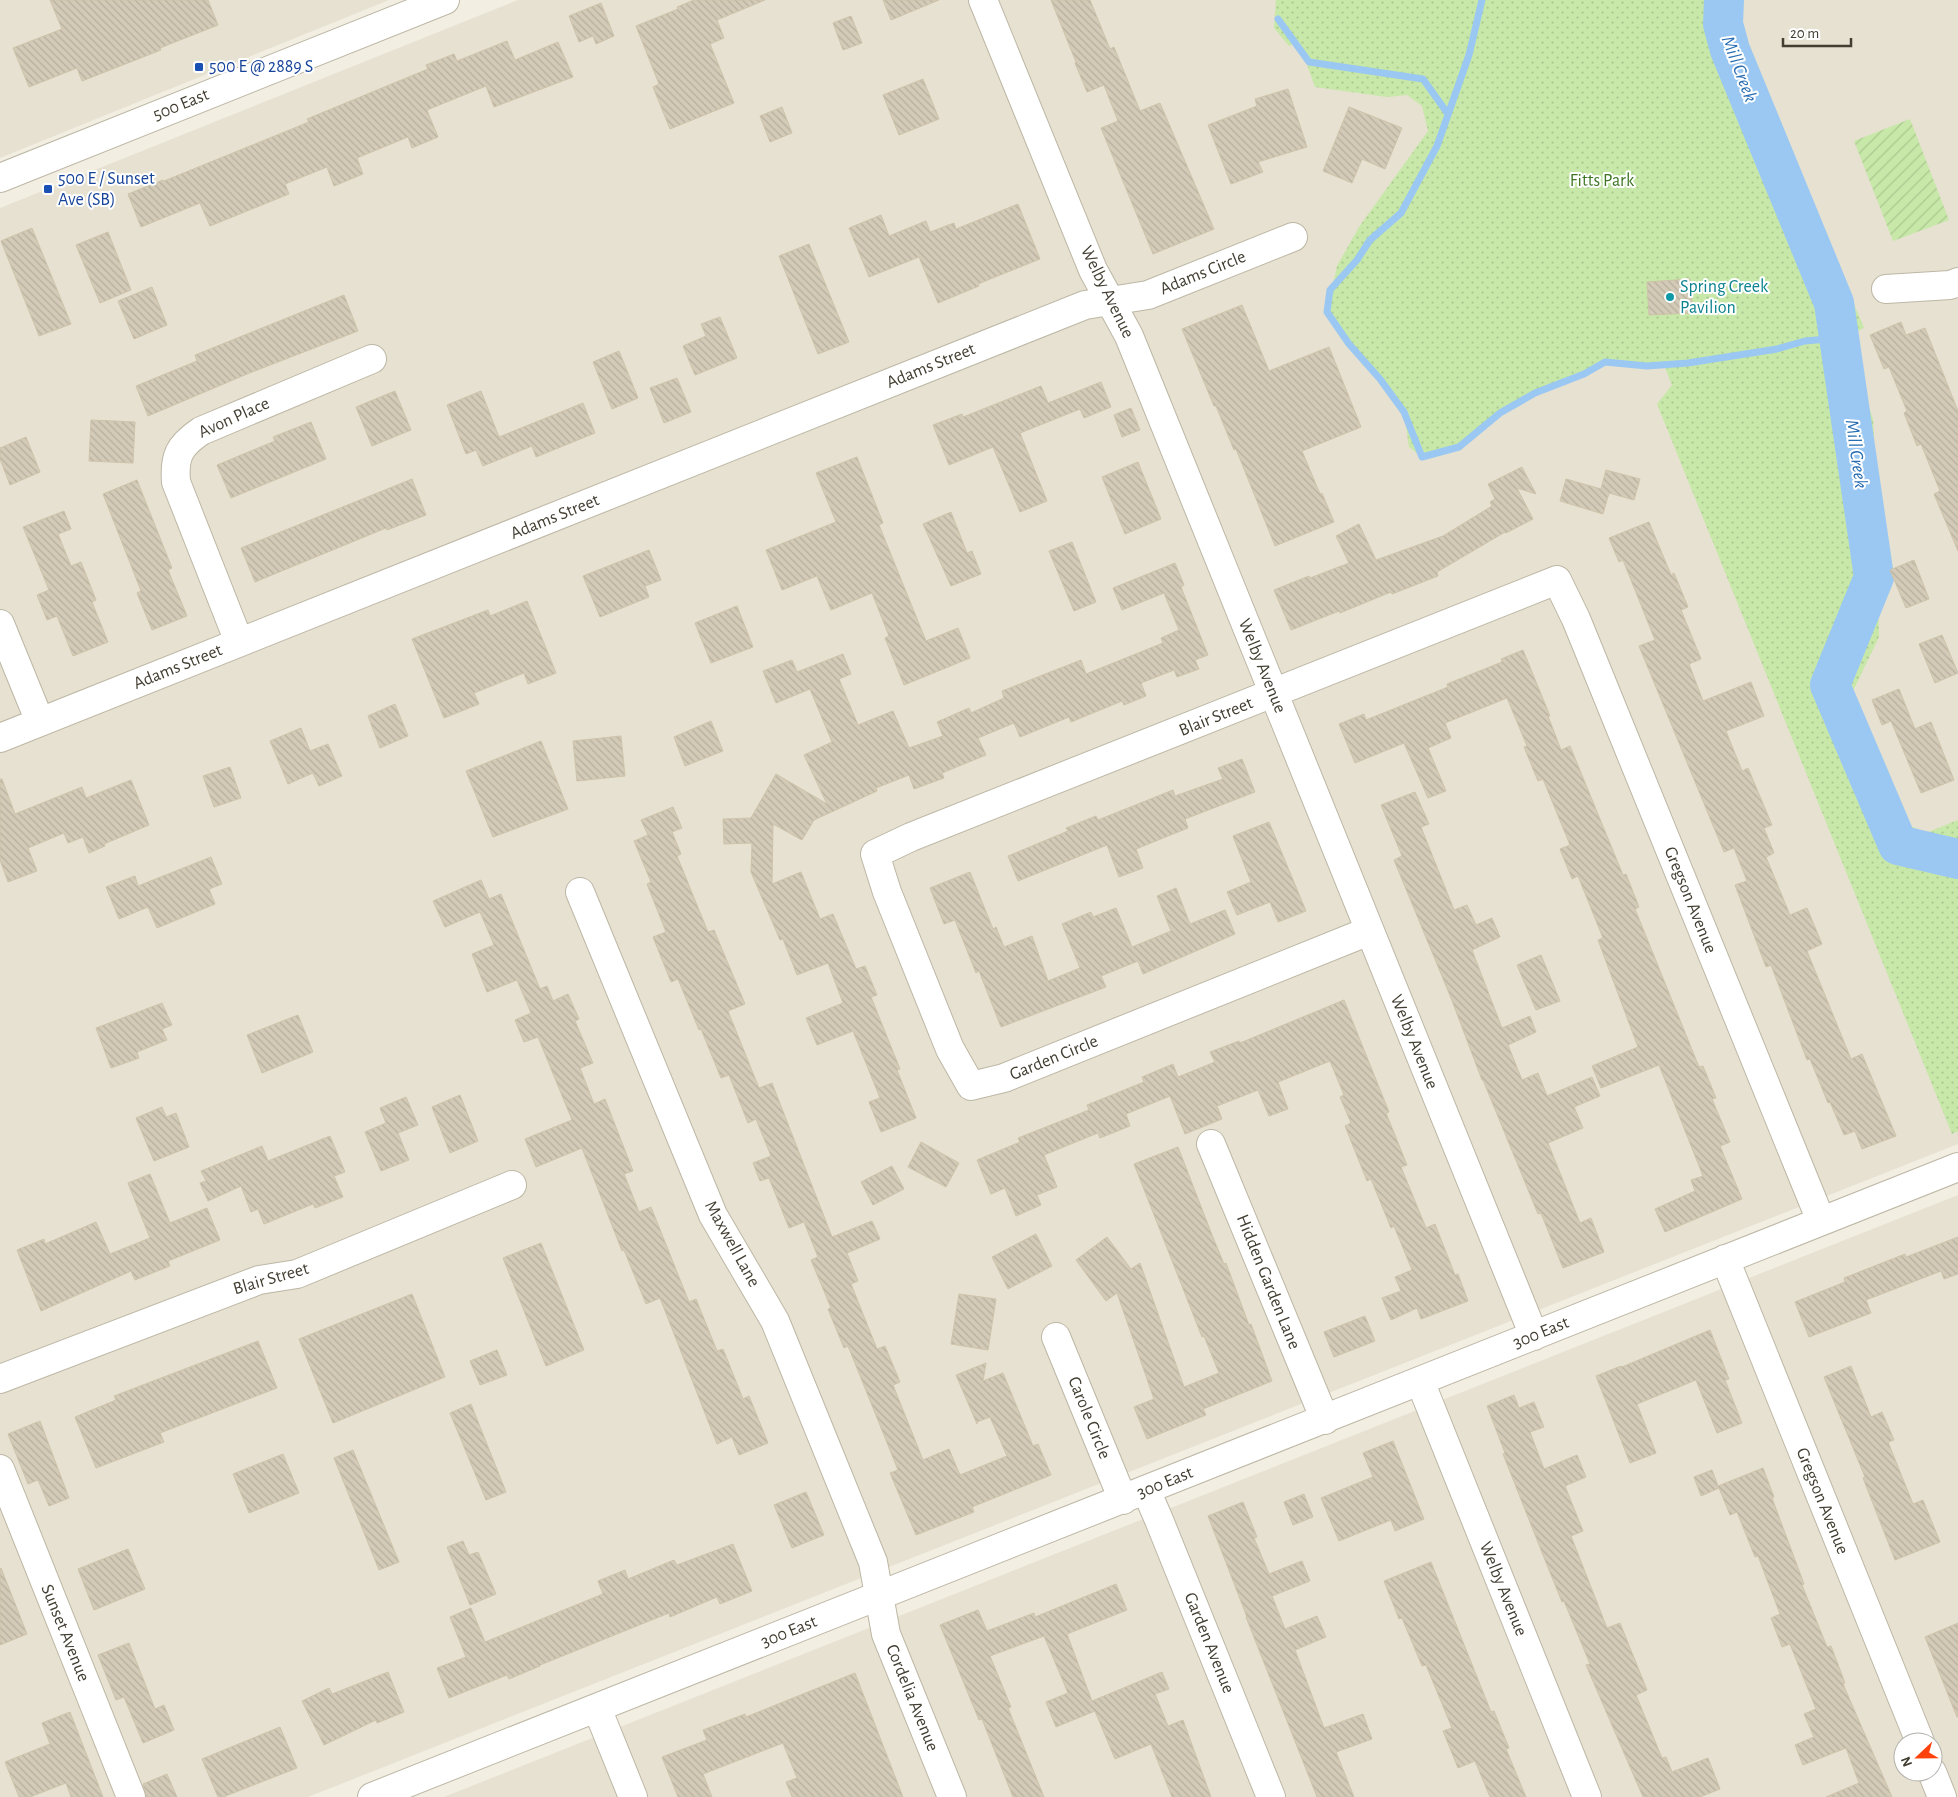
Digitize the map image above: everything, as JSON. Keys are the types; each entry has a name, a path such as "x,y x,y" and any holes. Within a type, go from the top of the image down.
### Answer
{"street":[{"name":"500 East","path":"0,178 445,0"},
{"name":"Welby Avenue","path":"983,0 1094,270 1129,336 1534,1336"},
{"name":"Adams Circle","path":"1111,302 1148,295 1293,238"},
{"path":"1886,289 1955,290"},
{"name":"Adams Street","path":"0,738 1085,305 1111,302"},
{"name":"Avon Place","path":"239,642 176,482 174,467 178,451 188,439 201,431 372,359"},
{"name":"Blair Street","path":"875,854 911,837 1557,580"},
{"name":"Gregson Avenue","path":"1557,580 1576,619 1821,1221"},
{"path":"0,624 40,722"},
{"name":"Garden Circle","path":"875,854 887,892 950,1049 971,1086 1004,1078 1369,931"},
{"name":"Maxwell Lane","path":"580,892 713,1215 775,1321 873,1562 879,1597"},
{"name":"Hidden Garden Lane","path":"1211,1144 1324,1420"},
{"name":"300 East","path":"372,1797 1958,1167"},
{"name":"Blair Street","path":"0,1379 259,1280 296,1274 512,1185"},
{"name":"Gregson Avenue","path":"1725,1259 1916,1732"},
{"name":"Carole Circle","path":"1056,1337 1134,1495"},
{"name":"Welby Avenue","path":"1420,1382 1587,1797"},
{"name":"Sunset Avenue","path":"0,1469 131,1797"},
{"name":"Garden Avenue","path":"1134,1495 1160,1520 1271,1797"},
{"name":"Cordelia Avenue","path":"879,1597 886,1634 952,1797"},
{"path":"598,1708 633,1797"},
{"path":"1936,1782 1942,1797"}],"shaded area":[{"path":"0,0 389,0 0,158"},
{"path":"518,0 1958,0 1958,1144 308,1797 0,1797 0,208"},
{"path":"1958,1195 1958,1797 444,1797"}],"green space":[{"name":"Fitts Park","path":"1276,0 1740,0 1738,7 1742,33 1864,328 1845,337 1873,419 1878,531 1889,560 1878,565 1879,637 1852,693 1904,823 1926,833 1958,820 1958,1131 1952,1134 1657,404 1672,385 1664,365 1605,362 1500,413 1459,447 1422,457 1409,447 1404,412 1380,379 1349,344 1327,312 1337,266 1359,227 1428,131 1422,106 1407,95 1387,97 1315,87 1299,42 1289,46 1274,28"},
{"path":"1910,119 1949,220 1893,241 1854,141"}],"building":[{"path":"50,0 208,0 218,25 82,81 77,68 29,87 13,48 62,29"},
{"path":"694,0 765,0 717,20 724,38 710,44 734,103 670,129 653,87 659,84 636,26 678,9 677,7"},
{"path":"883,0 939,0 891,20"},
{"path":"1051,0 1090,0 1110,49 1114,47 1140,111 1160,103 1214,229 1153,254 1101,128 1118,121 1104,85 1087,92"},
{"path":"601,3 614,36 596,44 593,36 579,42 569,16"},
{"path":"851,16 862,43 843,50 833,23"},
{"path":"507,41 515,60 558,42 573,77 494,107 486,86 427,110 438,137 412,148 408,137 357,158 363,174 334,186 327,167 285,184 289,194 210,226 200,203 141,227 128,194 309,122 307,119 428,69 426,65 454,54 457,61"},
{"path":"923,79 939,119 899,135 883,95"},
{"path":"1288,89 1307,147 1258,162 1263,172 1231,184 1208,125 1257,106 1255,99"},
{"path":"782,107 792,133 770,142 760,116"},
{"path":"1349,107 1402,128 1385,169 1362,159 1352,183 1323,171"},
{"path":"1018,204 1040,259 978,284 979,286 938,303 919,257 869,277 849,228 881,215 889,236 926,221 930,232 954,223 956,229"},
{"path":"32,228 71,324 39,336 1,241"},
{"path":"108,232 131,290 100,303 76,245"},
{"path":"809,244 849,342 818,354 779,256"},
{"name":"Spring Creek Pavilion","path":"1690,279 1693,313 1649,315 1647,282"},
{"path":"152,287 167,325 134,339 118,301"},
{"path":"344,295 358,331 247,374 148,416 136,386 197,361 195,355"},
{"path":"1242,305 1269,371 1329,347 1361,427 1302,451 1334,522 1275,546 1236,449 1234,450 1216,406 1214,406 1182,329"},
{"path":"720,317 737,358 695,375 683,346 706,336 701,324"},
{"path":"1901,322 1906,335 1925,328 1958,411 1958,551 1934,494 1940,491 1921,444 1917,446 1904,413 1907,411 1889,367 1884,369 1870,335"},
{"path":"619,351 638,398 612,409 593,362"},
{"path":"677,378 691,412 664,423 650,388"},
{"path":"1101,382 1111,407 1084,418 1080,409 1020,433 1047,501 1020,512 993,447 949,465 933,425 962,414 963,417 1041,386 1048,403"},
{"path":"395,391 411,430 372,446 356,407"},
{"path":"481,391 499,437 583,403 595,433 536,457 532,446 483,466 476,450 466,454 447,405"},
{"path":"1131,408 1140,430 1122,437 1114,415"},
{"path":"91,420 135,422 133,463 89,461"},
{"path":"311,422 326,459 231,498 217,465 275,441 273,437"},
{"path":"26,437 40,472 10,485 0,459 0,448"},
{"path":"857,457 883,523 879,525 926,641 958,628 970,658 904,685 885,638 889,636 872,593 831,610 817,576 782,590 766,550 836,522 816,473"},
{"path":"1138,462 1161,519 1125,534 1102,477"},
{"path":"1522,467 1536,494 1517,488 1533,519 1505,532 1437,572 1438,576 1291,630 1274,590 1349,563 1336,536 1359,524 1376,560 1443,536 1492,506 1490,502 1495,499 1488,484"},
{"path":"1606,470 1640,479 1634,500 1609,493 1603,514 1560,501 1566,479 1601,489"},
{"path":"412,479 426,515 387,530 386,528 255,582 241,548"},
{"path":"137,480 172,568 168,570 187,616 152,630 137,593 141,591 103,494"},
{"path":"64,511 71,529 58,534 71,566 81,562 96,600 92,602 108,642 73,656 57,616 47,620 37,595 49,590 23,527"},
{"path":"951,512 967,553 972,551 981,574 951,586 923,524"},
{"path":"1649,522 1671,575 1674,573 1688,607 1681,610 1701,659 1689,664 1703,701 1751,682 1764,716 1726,731 1742,771 1748,768 1772,825 1764,828 1774,853 1766,857 1790,915 1807,908 1822,944 1807,951 1851,1059 1862,1054 1896,1136 1862,1149 1855,1131 1844,1135 1830,1102 1828,1103 1810,1059 1807,1060 1771,965 1766,967 1735,885 1747,881 1734,848 1724,852 1639,646 1655,640 1623,560 1619,562 1609,538"},
{"path":"1072,542 1096,602 1074,611 1049,551"},
{"path":"649,550 661,580 645,586 649,597 600,617 583,576"},
{"path":"1914,560 1929,599 1906,608 1890,570"},
{"path":"1175,563 1184,585 1181,587 1208,655 1195,660 1199,669 1177,677 1174,670 1141,683 1146,696 1124,705 1122,701 1071,722 1069,717 1020,737 1014,723 978,738 986,755 942,773 944,778 914,789 909,775 876,788 877,791 814,820 802,840 773,824 772,884 801,872 820,919 833,914 856,969 865,966 877,995 871,997 900,1069 897,1070 916,1118 881,1132 869,1102 880,1098 853,1031 817,1045 806,1018 843,1003 828,963 797,975 783,939 780,940 751,872 752,843 724,844 723,819 751,818 776,774 827,804 804,755 832,742 810,689 776,703 763,671 792,660 797,672 843,654 851,674 839,679 858,725 893,711 909,748 943,736 937,722 969,708 971,713 1004,698 1002,691 1081,660 1086,674 1163,643 1161,638 1179,630 1164,593 1122,610 1113,588"},
{"path":"527,601 556,673 528,684 524,673 474,693 479,704 444,718 412,639 488,610 490,616"},
{"path":"737,606 753,647 711,663 695,623"},
{"path":"1942,635 1958,673 1935,683 1919,644"},
{"path":"1523,650 1550,716 1548,716 1561,750 1570,746 1623,875 1626,874 1639,907 1635,909 1699,1067 1703,1066 1716,1098 1712,1099 1730,1142 1720,1146 1742,1199 1665,1232 1655,1209 1695,1191 1691,1180 1703,1176 1659,1065 1601,1088 1592,1066 1638,1047 1598,940 1603,938 1578,876 1572,879 1560,849 1570,845 1543,779 1538,781 1524,747 1527,746 1507,698 1445,723 1451,738 1428,748 1446,791 1428,798 1404,743 1355,763 1339,724 1364,714 1366,720 1448,687 1447,684 1502,662 1501,659"},
{"path":"1899,689 1915,729 1931,722 1954,780 1921,793 1891,721 1882,725 1872,700"},
{"path":"395,704 408,736 380,748 368,716"},
{"path":"711,721 723,751 685,766 674,737"},
{"path":"301,728 310,751 328,744 342,776 319,786 313,773 288,784 270,741"},
{"path":"621,736 625,776 577,781 573,741"},
{"path":"541,741 568,809 493,837 466,771"},
{"path":"1242,759 1255,792 1185,819 1188,828 1136,849 1143,868 1119,877 1107,845 1018,881 1008,856 1068,831 1066,828 1096,816 1098,820 1173,790 1175,796 1223,779 1218,768"},
{"path":"230,767 241,798 214,807 203,776"},
{"path":"0,779 2,779 15,814 82,787 86,798 131,780 149,825 104,844 105,846 89,853 83,837 68,843 64,833 28,848 37,871 8,882 0,860"},
{"path":"1415,792 1429,824 1421,827 1454,910 1467,905 1476,925 1492,918 1500,937 1472,950 1502,1028 1530,1016 1536,1032 1508,1045 1522,1080 1538,1073 1547,1096 1592,1077 1600,1096 1574,1107 1583,1128 1548,1143 1580,1223 1591,1218 1604,1252 1563,1268 1541,1213 1538,1214 1482,1080 1451,998 1394,860 1402,856 1381,805"},
{"path":"673,807 682,828 672,832 681,854 677,856 708,932 714,930 745,1004 728,1011 759,1088 772,1083 832,1237 872,1221 880,1239 847,1253 858,1281 851,1284 877,1349 885,1346 900,1382 893,1385 923,1460 949,1449 960,1475 1007,1456 990,1417 977,1422 977,1424 956,1375 986,1363 983,1381 1003,1373 1033,1446 1038,1444 1051,1475 972,1507 974,1512 916,1535 890,1473 898,1470 848,1346 844,1348 828,1309 831,1308 811,1260 818,1257 804,1222 789,1228 769,1178 760,1181 753,1163 771,1156 756,1119 748,1123 729,1075 721,1078 678,979 671,982 653,937 666,932 647,884 651,882 634,841 648,835 641,820"},
{"path":"1269,822 1306,911 1278,922 1270,902 1237,915 1227,892 1251,882 1233,836"},
{"path":"211,857 222,884 209,889 215,904 157,928 148,907 119,919 106,887 135,876 138,886"},
{"path":"970,872 993,929 996,927 1004,947 1032,936 1048,981 1080,968 1062,924 1091,912 1093,917 1116,908 1132,947 1171,931 1157,896 1176,888 1190,924 1225,910 1235,934 1143,974 1138,961 1101,976 1106,987 1001,1027 979,971 976,973 955,920 944,924 930,888"},
{"path":"481,880 489,899 501,894 540,989 547,986 553,1001 568,994 579,1019 575,1021 593,1063 580,1068 594,1104 605,1099 633,1171 624,1174 639,1212 651,1207 689,1302 696,1299 717,1351 723,1349 743,1399 749,1396 768,1443 739,1455 732,1437 717,1444 660,1298 646,1304 624,1250 622,1251 582,1148 536,1167 525,1139 572,1120 538,1037 524,1042 515,1020 531,1013 517,980 487,992 472,954 494,945 480,912 445,927 433,901"},
{"path":"1541,955 1560,1001 1536,1010 1517,965"},
{"path":"1344,1000 1389,1112 1386,1113 1407,1165 1401,1167 1426,1228 1435,1224 1455,1275 1458,1274 1468,1301 1421,1319 1417,1308 1391,1320 1382,1298 1401,1291 1395,1277 1412,1270 1394,1226 1391,1228 1371,1179 1367,1181 1345,1126 1351,1123 1340,1097 1344,1095 1330,1061 1278,1082 1288,1109 1269,1116 1258,1090 1217,1106 1222,1119 1185,1134 1170,1096 1126,1114 1130,1126 1100,1138 1098,1133 1044,1155 1057,1187 1037,1195 1041,1205 1016,1216 1005,1188 991,1194 977,1160 1020,1142 1018,1138 1089,1110 1087,1105 1144,1082 1142,1077 1173,1064 1178,1077 1215,1062 1210,1052 1239,1041 1240,1043"},
{"path":"162,1003 172,1025 162,1029 167,1040 137,1052 139,1058 111,1068 96,1028"},
{"path":"298,1015 313,1052 262,1073 247,1035"},
{"path":"460,1095 478,1141 450,1153 432,1107"},
{"path":"406,1097 418,1125 398,1133 409,1160 381,1171 365,1132 386,1123 380,1108"},
{"path":"162,1107 166,1117 176,1113 189,1147 154,1161 136,1118"},
{"path":"330,1136 345,1172 334,1176 343,1197 315,1208 313,1204 264,1224 258,1209 251,1212 241,1186 208,1201 200,1183 206,1181 201,1171 262,1146 268,1161"},
{"path":"921,1142 959,1163 946,1187 908,1167"},
{"path":"1178,1147 1224,1264 1226,1263 1249,1325 1251,1324 1272,1381 1203,1409 1206,1415 1147,1439 1134,1407 1154,1399 1117,1293 1106,1301 1076,1260 1107,1237 1131,1269 1140,1263 1184,1387 1219,1373 1204,1336 1202,1337 1134,1164"},
{"path":"892,1166 904,1189 873,1205 861,1182"},
{"path":"150,1174 170,1223 207,1208 220,1240 168,1261 170,1266 135,1280 131,1271 41,1311 17,1250 44,1239 45,1244 96,1222 110,1254 150,1238 128,1183"},
{"path":"1036,1234 1052,1266 1008,1289 992,1257"},
{"path":"1958,1237 1958,1274 1944,1279 1941,1271 1866,1300 1871,1313 1809,1337 1795,1302 1845,1282 1844,1278 1905,1254 1906,1257"},
{"path":"541,1243 584,1350 546,1366 503,1258"},
{"path":"412,1294 445,1377 333,1423 299,1339"},
{"path":"959,1294 996,1299 988,1350 951,1344"},
{"path":"1365,1316 1375,1341 1334,1357 1324,1332"},
{"path":"1710,1330 1729,1379 1725,1380 1742,1423 1717,1433 1696,1380 1637,1404 1656,1453 1630,1463 1596,1376"},
{"path":"258,1341 277,1388 160,1433 164,1442 96,1468 75,1417 116,1400 114,1396"},
{"path":"497,1350 507,1375 480,1385 470,1361"},
{"path":"1851,1366 1871,1417 1882,1412 1894,1440 1888,1442 1913,1504 1923,1500 1940,1542 1895,1560 1863,1478 1865,1477 1824,1377"},
{"path":"1514,1395 1519,1408 1534,1402 1544,1427 1530,1432 1544,1469 1577,1455 1586,1477 1565,1486 1583,1531 1571,1536 1607,1628 1620,1623 1647,1690 1636,1695 1662,1758 1666,1757 1672,1772 1708,1758 1720,1789 1700,1797 1643,1797 1586,1665 1590,1664 1545,1560 1503,1454 1505,1453 1487,1406"},
{"path":"471,1404 506,1492 486,1500 450,1413"},
{"path":"40,1421 69,1498 49,1506 38,1480 28,1484 8,1434"},
{"path":"1393,1441 1424,1519 1395,1531 1391,1520 1339,1541 1321,1498 1373,1477 1363,1453"},
{"path":"353,1450 399,1562 379,1570 334,1458"},
{"path":"283,1454 299,1493 249,1513 233,1474"},
{"path":"1763,1468 1774,1497 1772,1498 1804,1584 1802,1585 1827,1647 1831,1646 1845,1683 1843,1684 1892,1797 1826,1797 1859,1783 1846,1748 1803,1765 1795,1745 1814,1737 1804,1714 1816,1709 1790,1644 1782,1647 1771,1618 1780,1614 1758,1556 1755,1557 1737,1512 1730,1515 1719,1488 1701,1496 1694,1477 1712,1470 1718,1486"},
{"path":"806,1492 824,1535 792,1548 774,1505"},
{"path":"1304,1494 1313,1517 1293,1525 1284,1502"},
{"path":"1243,1502 1257,1537 1254,1538 1269,1574 1302,1561 1310,1581 1272,1596 1285,1629 1317,1616 1326,1637 1295,1650 1324,1728 1363,1714 1372,1739 1336,1752 1354,1797 1317,1797 1246,1617 1208,1516"},
{"path":"463,1541 469,1555 478,1552 496,1594 470,1605 447,1547"},
{"path":"733,1544 752,1591 720,1604 717,1597 670,1617 669,1613 509,1679 507,1675 449,1698 437,1668 466,1657 450,1617 471,1608 485,1642 603,1594 598,1581 625,1570 628,1579 674,1560 677,1565"},
{"path":"128,1549 145,1589 94,1610 78,1569"},
{"path":"1431,1562 1491,1712 1494,1711 1509,1748 1506,1749 1526,1797 1490,1797 1475,1761 1458,1768 1443,1731 1452,1728 1426,1665 1422,1666 1402,1618 1399,1619 1384,1581"},
{"path":"0,1569 27,1634 0,1645"},
{"path":"1116,1584 1127,1610 1067,1634 1092,1701 1162,1672 1169,1689 1155,1694 1168,1726 1183,1720 1211,1797 1172,1797 1151,1744 1115,1759 1095,1711 1056,1727 1046,1702 1068,1693 1044,1636 990,1656 1011,1707 1008,1708 1044,1797 1013,1797 982,1719 979,1720 940,1625 978,1610 987,1631 1034,1613 1035,1617"},
{"path":"1958,1623 1958,1717 1957,1717 1925,1637"},
{"path":"129,1643 155,1709 164,1705 174,1730 143,1743 124,1697 116,1700 98,1655"},
{"path":"388,1672 404,1712 377,1723 376,1720 324,1745 302,1701 329,1688 332,1694"},
{"path":"855,1673 903,1797 792,1797 786,1782 797,1778 783,1743 703,1774 712,1797 678,1797 662,1757 707,1740 703,1730 745,1714 746,1717"},
{"path":"70,1712 103,1797 71,1797 66,1783 30,1797 19,1797 5,1762 50,1744 42,1723"},
{"path":"280,1727 297,1768 223,1797 218,1797 202,1759"},
{"path":"167,1774 177,1797 146,1797 143,1784"}],"waterway":[{"path":"1482,0 1469,55 1437,146 1401,213 1370,240 1357,260 1330,290 1327,312 1349,344 1380,379 1404,412 1422,457 1459,447 1500,413 1535,393 1584,374 1605,362 1647,366 1688,363 1777,349 1805,341 1839,338"},
{"name":"Mill Creek","path":"1724,0 1723,24 1730,50 1834,303 1874,577 1830,685 1898,845 1958,859"},
{"path":"1278,19 1309,62 1423,79 1448,114"}],"place":[{"name":"500 E @ 2889 S","path":"199,67"},
{"name":"500 E / Sunset Ave (SB)","path":"48,189"},
{"name":"Spring Creek Pavilion","path":"1670,297"}]}
